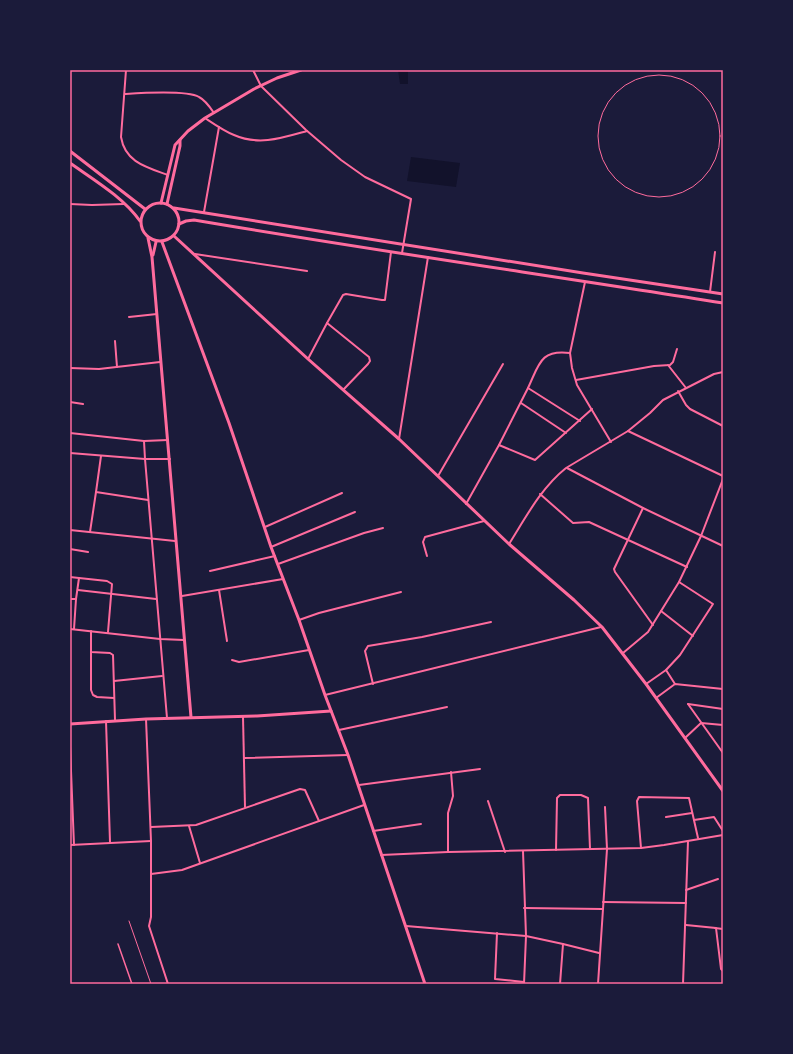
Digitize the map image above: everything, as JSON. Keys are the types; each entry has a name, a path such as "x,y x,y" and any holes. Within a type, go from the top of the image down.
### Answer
{"street":[{"path":"126,70 121,137 122,144 126,153 136,161 168,175"},
{"path":"253,70 261,86 341,160 365,177 411,199 402,254"},
{"path":"161,203 175,145 188,131 214,112 254,89 277,78 301,70"},
{"path":"125,94 153,93 193,95 203,99 214,112"},
{"path":"205,118 233,135 261,141 282,138 307,130"},
{"path":"204,213 220,127"},
{"path":"167,204 180,140"},
{"path":"70,151 145,209"},
{"path":"70,163 132,210 140,221"},
{"path":"174,208 179,218 178,231 174,236 169,240 162,242 156,242 148,238 141,228 140,221 142,215 145,209 151,205 161,203 167,204 174,208 204,213 723,294"},
{"path":"70,204 124,204"},
{"path":"179,224 194,220 402,254 723,303"},
{"path":"174,236 308,359 399,439 509,544 574,600 602,627 646,684 723,791"},
{"path":"148,238 152,257 182,596 191,718"},
{"path":"152,257 156,242"},
{"path":"162,242 229,423 274,556 348,755 425,984"},
{"path":"308,359 342,295 346,294 385,300 391,252"},
{"path":"710,292 715,252"},
{"path":"195,254 307,271"},
{"path":"399,439 428,257"},
{"path":"585,282 570,358 575,380 611,442"},
{"path":"129,317 157,314"},
{"path":"327,323 370,359 368,364 343,390"},
{"path":"114,341 117,367"},
{"path":"575,380 654,366 670,365 673,362 677,350"},
{"path":"466,504 499,445 544,358 554,352 570,353"},
{"path":"70,368 99,369 161,362"},
{"path":"438,476 503,364"},
{"path":"668,365 686,388"},
{"path":"509,544 540,494 566,468 628,431 650,413 659,403 678,391 714,374 723,372"},
{"path":"528,388 580,421"},
{"path":"678,391 690,409 723,426"},
{"path":"70,402 83,404"},
{"path":"521,403 566,433"},
{"path":"499,445 535,460 592,410"},
{"path":"623,654 643,637 653,625 679,582 701,536 723,478 628,431"},
{"path":"70,433 144,441 168,440"},
{"path":"144,441 166,718"},
{"path":"70,453 170,460"},
{"path":"90,532 101,456"},
{"path":"566,468 643,508 723,546"},
{"path":"96,492 148,500"},
{"path":"264,527 342,493"},
{"path":"540,494 573,523 589,522 687,567"},
{"path":"643,508 614,567 614,570 653,625"},
{"path":"271,547 355,512"},
{"path":"427,556 423,542 425,537 485,521"},
{"path":"278,564 364,533 383,528"},
{"path":"70,530 177,541"},
{"path":"70,549 88,552"},
{"path":"210,571 274,556"},
{"path":"70,577 111,582 112,594 108,632"},
{"path":"74,629 79,578"},
{"path":"182,596 283,579"},
{"path":"646,684 666,670 680,655 713,604 679,582"},
{"path":"78,590 156,599"},
{"path":"219,590 227,641"},
{"path":"299,620 319,613 401,592"},
{"path":"70,599 76,599"},
{"path":"661,612 693,636"},
{"path":"372,684 365,651 368,646 422,637 491,622"},
{"path":"325,696 602,627"},
{"path":"70,629 108,632 160,639 185,640"},
{"path":"91,631 91,690 93,695 97,697 114,698"},
{"path":"232,660 239,662 309,650"},
{"path":"91,652 112,654 115,720"},
{"path":"666,670 675,684"},
{"path":"114,681 163,676"},
{"path":"656,698 675,684 723,689"},
{"path":"723,708 688,704 723,753"},
{"path":"339,730 447,707"},
{"path":"70,724 115,720 243,717 331,711"},
{"path":"243,717 245,808"},
{"path":"146,719 151,874 149,926 168,984"},
{"path":"106,721 110,842"},
{"path":"684,738 701,723 723,726"},
{"path":"70,746 74,845"},
{"path":"244,758 348,755"},
{"path":"358,786 480,769"},
{"path":"448,852 448,814 452,796 451,772"},
{"path":"150,827 189,826 303,789 305,790 319,821"},
{"path":"556,850 557,798 560,795 581,795 588,798 590,849"},
{"path":"641,848 637,801 639,797 687,798 690,800 698,839"},
{"path":"488,801 504,852"},
{"path":"151,874 174,871 200,863 364,805"},
{"path":"598,984 607,849 605,807"},
{"path":"666,817 692,813"},
{"path":"694,820 714,817 723,831"},
{"path":"373,831 421,824"},
{"path":"189,826 200,863"},
{"path":"381,855 641,848 723,835"},
{"path":"70,845 150,841"},
{"path":"683,984 688,841"},
{"path":"497,933 495,979 524,983 526,936 524,908 524,851"},
{"path":"686,890 718,879"},
{"path":"603,902 686,903"},
{"path":"524,908 602,909"},
{"path":"406,926 526,936 599,953"},
{"path":"686,926 723,929"},
{"path":"715,928 717,930 721,969 723,970"},
{"path":"118,944 132,984"},
{"path":"560,984 563,944"}],"lane":[{"path":"657,75 682,79 693,85 711,104 719,128 717,152 713,164 706,174 689,189 678,194 667,196 656,197 644,195 623,185 608,169 602,157 599,145 598,132 600,119 605,107 612,97 621,88 632,81 644,76 657,75"},
{"path":"129,921 151,984"}],"shaded area":[{"path":"398,70 408,70 408,84 400,84"},
{"path":"411,157 460,163 456,187 407,181"}]}
